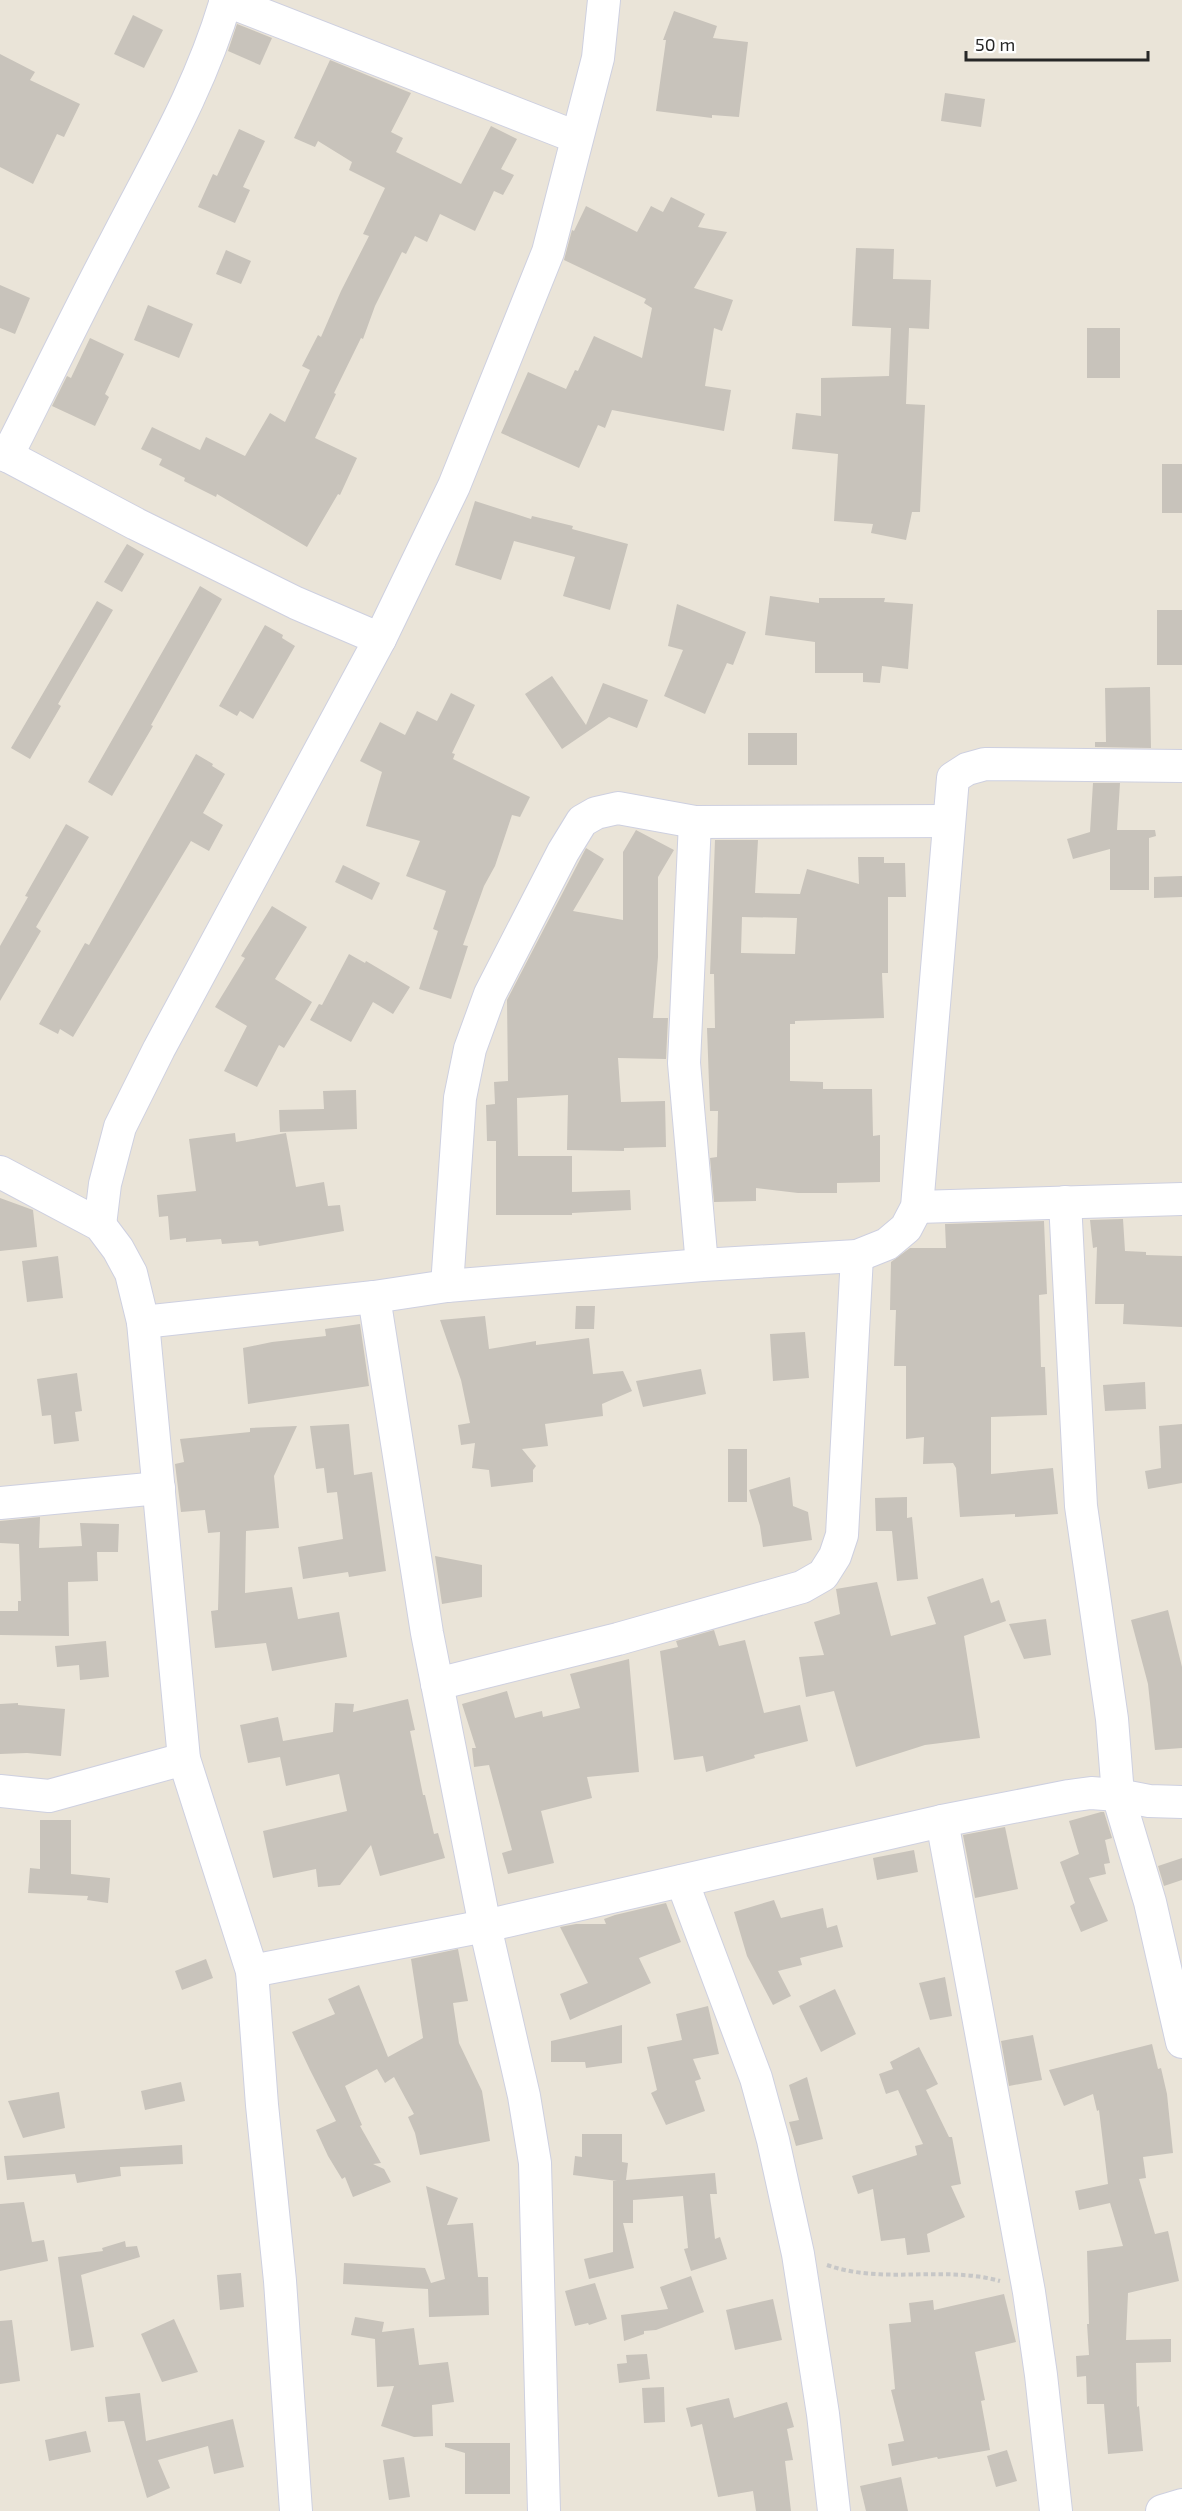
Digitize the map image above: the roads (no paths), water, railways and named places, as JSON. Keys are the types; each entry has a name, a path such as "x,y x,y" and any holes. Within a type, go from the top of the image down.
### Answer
{"street":[{"path":"380,639 296,603 136,524 4,454 181,118 210,48 226,0 576,137"},
{"path":"100,1225 105,1184 120,1127 159,1049 380,639 454,486 548,252 598,58 603,0"},
{"path":"143,1322 374,1298 447,1286 702,1265 857,1256 887,1244 906,1228 917,1207 952,778 968,769 985,764 1182,766"},
{"path":"447,1286 460,1098 470,1049 490,994 563,852 582,821 597,813 618,808 695,822 949,820"},
{"path":"695,822 684,1063 702,1265"},
{"path":"0,1172 100,1225 118,1249 131,1273 143,1322 184,1759 252,1971 262,2105 280,2281 296,2511"},
{"path":"917,1207 1182,1199"},
{"path":"1065,1202 1080,1506 1112,1719 1118,1794 1150,1902 1182,2042"},
{"path":"437,1684 664,1626 802,1587 823,1575 835,1556 842,1534 857,1256"},
{"path":"374,1298 426,1633 485,1926 524,2096 535,2163 544,2511"},
{"path":"0,1503 159,1488"},
{"path":"0,1791 50,1796 184,1759"},
{"path":"252,1971 485,1926 942,1821 1069,1796 1091,1793 1118,1794 1149,1801 1182,1802"},
{"path":"942,1821 1029,2292 1041,2374 1056,2511"},
{"path":"682,1881 756,2078 773,2140 798,2254 823,2414 834,2511"},
{"path":"1162,2511 1182,2505"}]}
